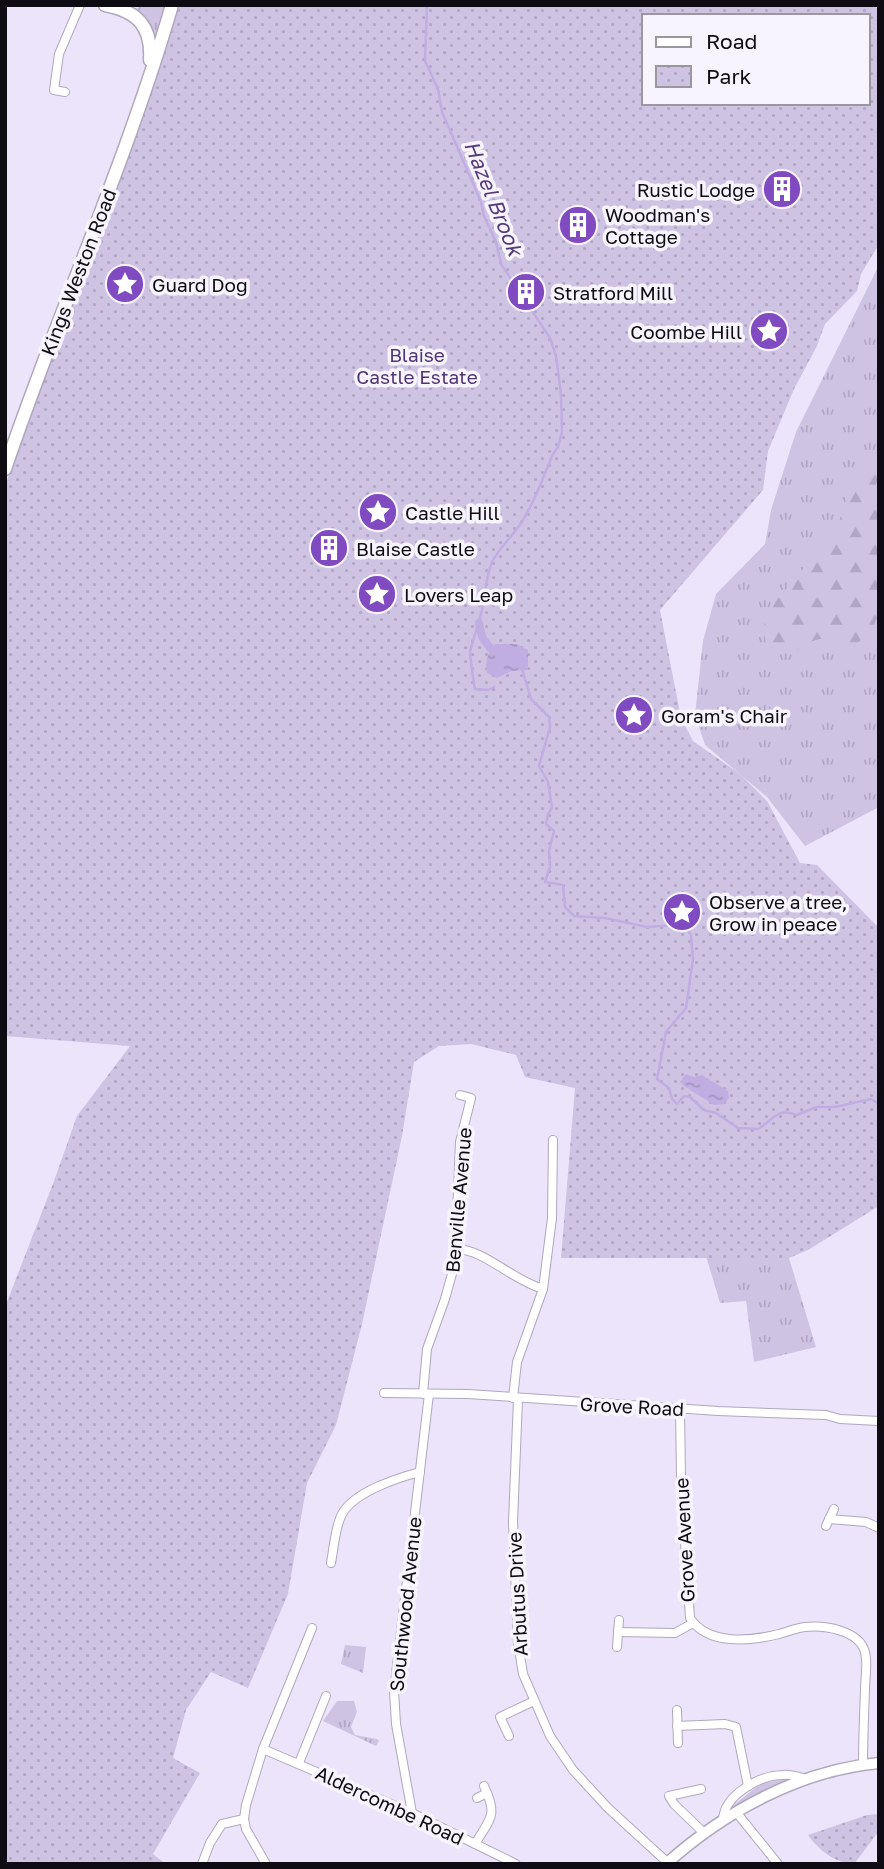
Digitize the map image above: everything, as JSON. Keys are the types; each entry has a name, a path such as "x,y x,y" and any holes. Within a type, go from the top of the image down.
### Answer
{"main road":[{"name":"Kings Weston Road","path":"5,469 11,433 79,274 172,5"},
{"path":"112,6 132,14 145,28 151,46 149,75"}],"street":[{"path":"65,92 54,90 59,54 80,5"},
{"name":"Benville Avenue","path":"426,1394 427,1349 450,1284 457,1250 460,1142 471,1098 460,1095"},
{"name":"Arbutus Drive","path":"556,1143 552,1218 542,1289 517,1362 513,1522 518,1643 523,1674 550,1736 573,1770 608,1808 666,1863"},
{"path":"457,1250 475,1252 514,1277 542,1289"},
{"name":"Grove Road","path":"384,1393 461,1394 826,1415 840,1419 879,1421"},
{"name":"Southwood Avenue","path":"412,1813 396,1724 394,1690 420,1472 426,1394"},
{"name":"Grove Avenue","path":"680,1408 688,1612 693,1623 703,1631 730,1639 764,1637 804,1627 835,1630 857,1640 865,1653 866,1665 863,1765"},
{"path":"331,1563 339,1546 340,1517 349,1504 383,1485 420,1472"},
{"path":"834,1508 827,1522 866,1522 879,1528"},
{"path":"617,1647 619,1620"},
{"path":"618,1632 675,1633 693,1623"},
{"path":"266,1864 251,1840 244,1819 246,1805 263,1749 310,1632 300,1632"},
{"path":"299,1763 326,1707 326,1696"},
{"path":"509,1736 500,1717 534,1701"},
{"path":"677,1710 678,1743"},
{"path":"677,1726 725,1724 736,1727 748,1786"},
{"name":"Aldercombe Road","path":"263,1749 412,1813 516,1864"},
{"path":"666,1863 704,1833 758,1799 809,1780 879,1763"},
{"path":"723,1820 725,1809 748,1786 784,1774 809,1780"},
{"path":"701,1788 670,1796 674,1804 704,1833"},
{"path":"475,1844 493,1807 485,1789 477,1798"},
{"path":"736,1812 778,1864"},
{"path":"202,1864 210,1843 222,1824 244,1819"}],"green space":[{"path":"148,5 167,5 157,37 145,17 132,9"},
{"name":"Blaise Castle Estate","path":"178,5 879,5 879,244 861,274 857,291 825,324 817,346 794,389 768,451 763,490 660,610 681,718 693,741 740,774 767,801 800,863 817,865 879,928 879,1206 808,1250 789,1258 561,1258 575,1088 525,1077 516,1055 471,1044 439,1046 414,1062 402,1136 362,1324 336,1425 307,1483 288,1594 248,1688 211,1672 186,1710 173,1758 200,1773 153,1854 166,1864 5,1864 5,1307 77,1116 130,1046 5,1036 5,486"},
{"path":"879,265 879,807 805,846 767,797 705,745 695,715 703,641 716,594 765,544 771,510 796,432"},
{"path":"879,446 879,477 873,491 877,509 879,616 853,646 824,638 786,654 767,647 763,630 768,609 799,575 827,533 838,525 851,483"},
{"path":"706,1256 706,1258 565,1257"},
{"path":"706,1258 789,1258 816,1347 754,1362 746,1301 720,1303"},
{"path":"345,1645 366,1647 363,1673 341,1664"},
{"path":"337,1701 354,1701 357,1712 351,1727 355,1735 377,1739 379,1741 376,1746 323,1721"},
{"path":"790,1778 729,1809 760,1784"},
{"path":"879,1814 879,1831 854,1864 841,1862 828,1855 808,1835 867,1815"}],"water":[{"path":"495,644 516,644 528,650 528,670 511,671 497,678 487,673 487,658"},
{"path":"686,1074 694,1077 702,1075 728,1091 729,1098 724,1104 714,1105 680,1082"}],"waterway":[{"name":"Hazel Brook","path":"427,5 425,61 438,89 442,112 481,202 501,264 550,338 556,356 561,394 562,432 558,447 526,515 492,562 470,652 475,689 488,690 494,687"},
{"path":"479,623 482,637 491,649"},
{"name":"Hazel Brook","path":"522,669 531,699 549,717 550,727 539,766 548,782 552,808 546,824 554,831 549,851 550,867 545,882 563,885 565,907 574,916 605,918 647,927 678,925 688,930 691,935 693,959 686,1008 666,1032 657,1079 669,1088 672,1099 677,1104 684,1096 690,1097 704,1110 716,1113 738,1128 758,1129 776,1115 785,1112 797,1115 816,1107 835,1107 871,1099 879,1104"}],"place":[{"name":"Rustic Lodge","path":"782,189"},
{"name":"Woodman's Cottage","path":"578,225"},
{"name":"Guard Dog","path":"125,284"},
{"name":"Stratford Mill","path":"526,292"},
{"name":"Coombe Hill","path":"769,331"},
{"name":"Castle Hill","path":"378,512"},
{"name":"Blaise Castle","path":"329,548"},
{"name":"Lovers Leap","path":"377,594"},
{"name":"Goram's Chair","path":"634,715"},
{"name":"Observe a tree, Grow in peace","path":"682,912"}]}
